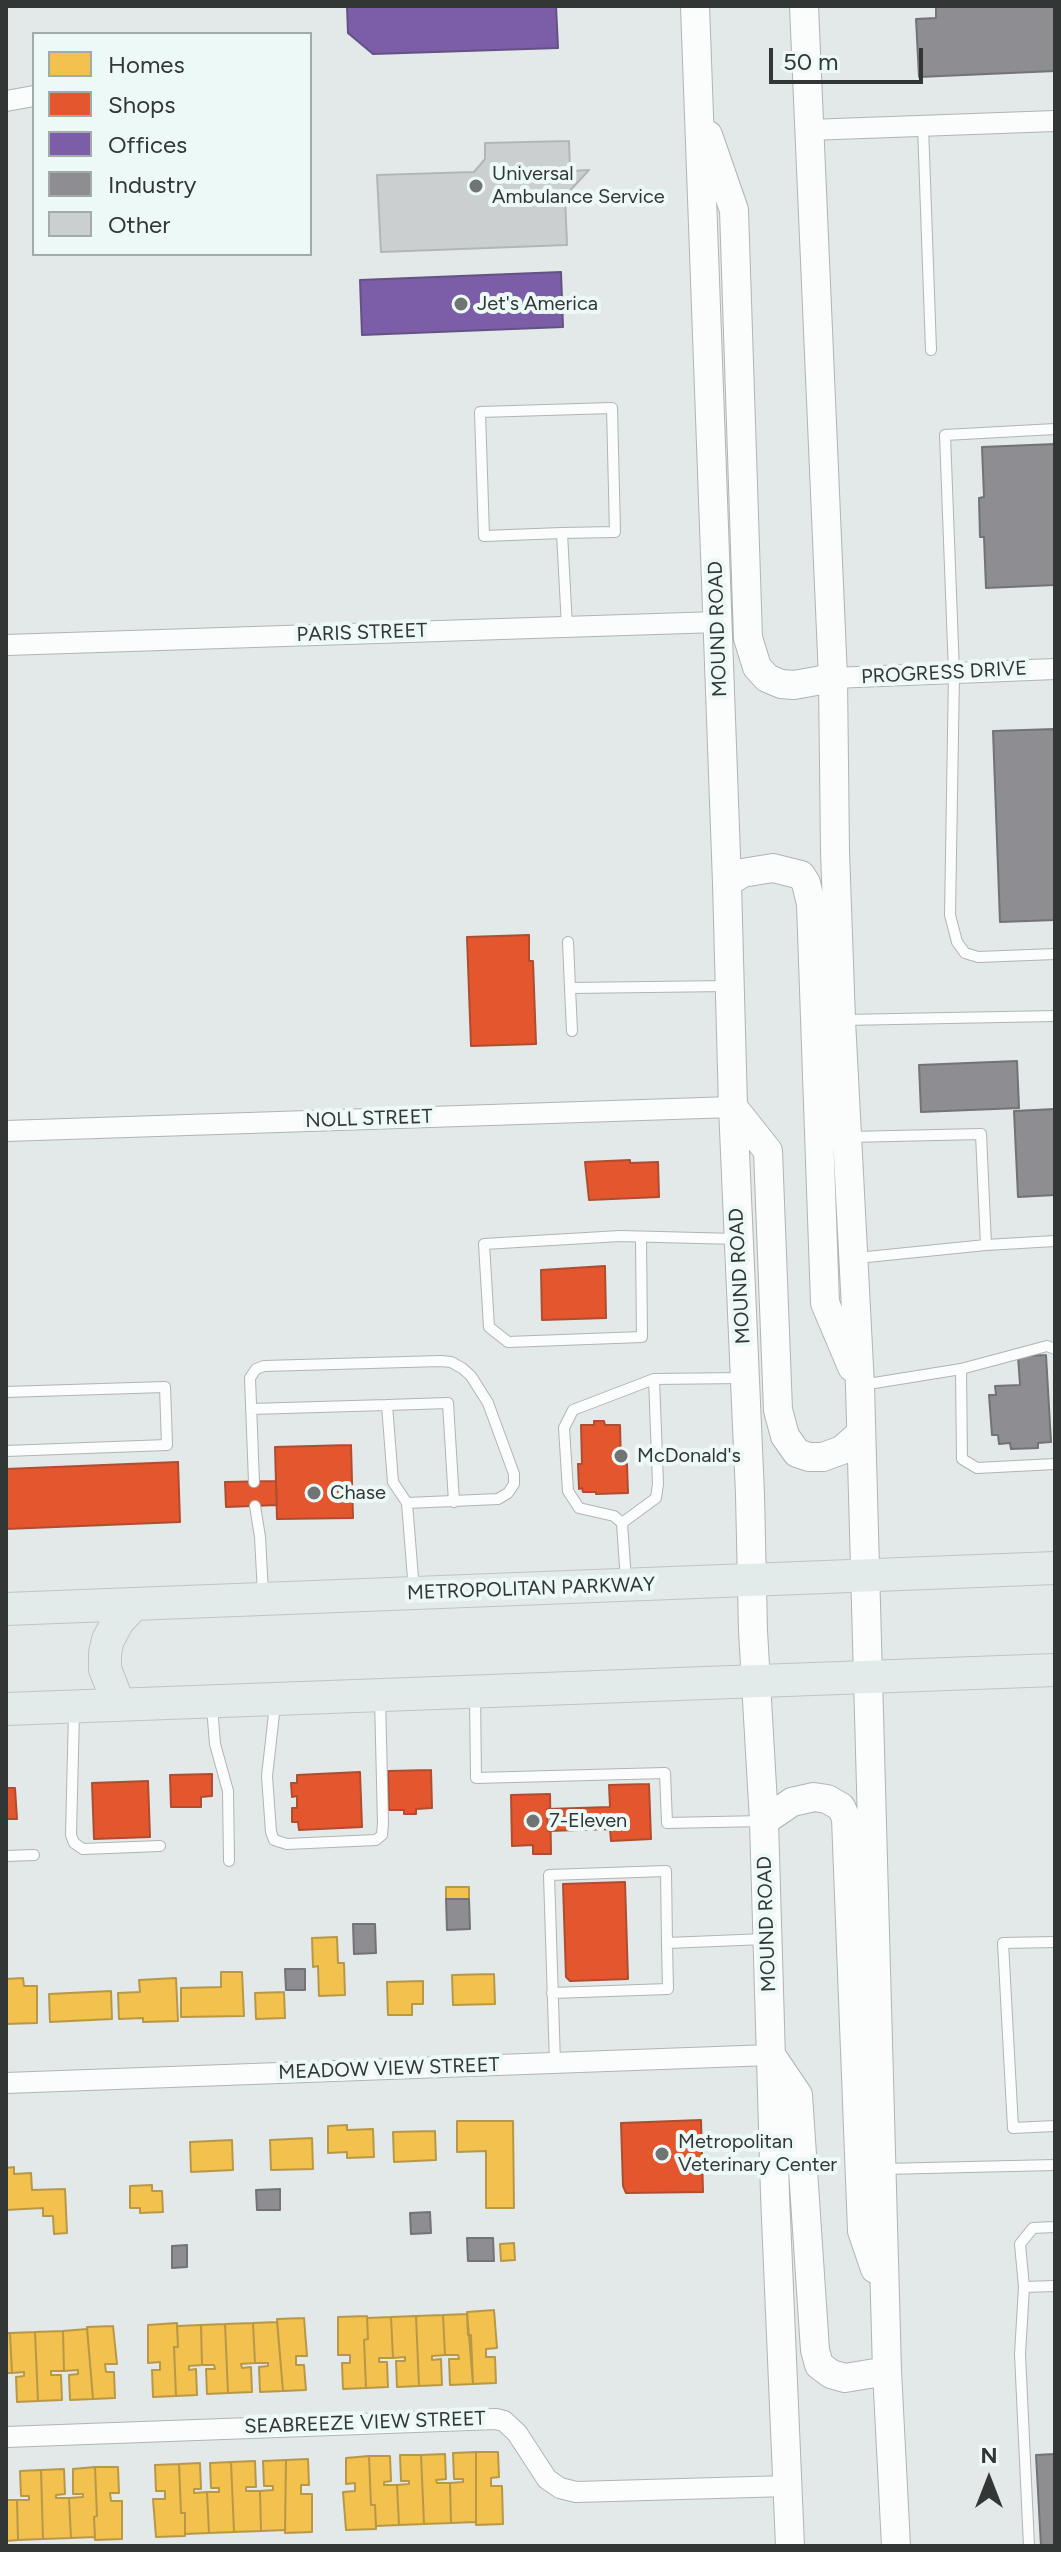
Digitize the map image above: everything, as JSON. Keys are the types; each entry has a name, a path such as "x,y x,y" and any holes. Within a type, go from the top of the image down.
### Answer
{"main road":[{"name":"MOUND ROAD","path":"695,6 733,1107 764,1821 790,2546"},
{"path":"804,6 833,678 841,1020 860,1386 887,2371 896,2546"},
{"path":"698,107 734,210 748,638 757,667 767,678 794,685 833,678"},
{"path":"727,883 742,873 773,868 801,875 806,883 811,904 825,1303 860,1386"},
{"path":"733,1107 768,1151 778,1410 785,1436 797,1453 823,1457 842,1450 860,1434"},
{"name":"METROPOLITAN PARKWAY","path":"6,1609 1055,1568"},
{"path":"119,1705 105,1669 105,1653 118,1621 134,1604"},
{"path":"6,1709 1055,1670"},
{"path":"764,1821 792,1802 814,1797 827,1799 841,1807 846,1818 862,2231 885,2296"},
{"path":"771,2055 798,2095 815,2350 819,2365 831,2374 845,2378 887,2371"}],"street":[{"path":"6,101 32,96"},
{"path":"809,130 1055,121"},
{"name":"PARIS STREET","path":"6,645 718,622"},
{"name":"PROGRESS DRIVE","path":"833,678 1055,669"},
{"name":"NOLL STREET","path":"6,1131 733,1107"},
{"name":"MEADOW VIEW STREET","path":"6,2083 771,2055"},
{"name":"SEABREEZE VIEW STREET","path":"6,2437 496,2419 504,2421 517,2433 547,2479 560,2488 576,2492 788,2486"}],"lane":[{"path":"923,126 931,350"},
{"path":"612,408 615,532 562,533 484,536 480,412 612,408"},
{"path":"1055,429 945,435 954,673 950,915 957,942 965,953 978,957 1055,954"},
{"path":"562,533 567,627"},
{"path":"568,942 572,1031"},
{"path":"570,988 730,986"},
{"path":"841,1020 1055,1016"},
{"path":"847,1138 981,1134 986,1245"},
{"path":"641,1237 642,1337 508,1342 489,1327 484,1244 641,1237 739,1239"},
{"path":"853,1258 1055,1241"},
{"path":"860,1386 961,1369 1047,1346 1055,1349"},
{"path":"254,1482 250,1378 256,1369 264,1366 451,1362 471,1376 488,1403 514,1474 514,1484 508,1493 498,1499 407,1503"},
{"path":"961,1369 962,1459 977,1468 1055,1464"},
{"path":"626,1585 622,1523 614,1516 579,1508 568,1491 564,1428 573,1410 654,1379 745,1378"},
{"path":"622,1523 656,1498 654,1379"},
{"path":"6,1392 165,1387 167,1445 6,1451"},
{"path":"251,1409 448,1403 454,1502"},
{"path":"387,1405 393,1482 407,1503 414,1594"},
{"path":"255,1506 264,1599"},
{"path":"475,1692 476,1778 665,1773 667,1823 764,1821"},
{"path":"276,1699 267,1776 271,1832 274,1840 287,1844 376,1840 382,1835 380,1696"},
{"path":"212,1701 215,1744 228,1791 229,1861"},
{"path":"74,1706 71,1835 74,1843 83,1849 160,1846"},
{"path":"6,1856 34,1855"},
{"path":"552,1993 668,1989 666,1871 549,1875 552,1993 555,2063"},
{"path":"667,1943 767,1938"},
{"path":"1055,1942 1003,1943 1013,2128 1055,2126"},
{"path":"881,2169 1055,2165"},
{"path":"1029,2546 1020,2354 1024,2287 1020,2244 1033,2228 1055,2227"},
{"path":"1024,2287 1055,2286"}],"building: Homes":[{"path":"446,1887 469,1887 469,1899 446,1899"},
{"path":"337,1937 338,1963 344,1963 345,1995 319,1996 318,1966 313,1967 312,1938"},
{"path":"221,1972 242,1972 244,2016 181,2017 181,1988 221,1987"},
{"path":"494,1974 495,2004 453,2005 452,1975"},
{"path":"23,1978 24,1986 37,1986 37,2023 6,2024 6,1979"},
{"path":"176,1978 178,2021 119,2019 118,1993 140,1992 139,1980"},
{"path":"423,1981 423,2004 412,2004 412,2015 388,2015 387,1982"},
{"path":"111,1991 112,2019 50,2022 49,1994"},
{"path":"284,1992 285,2018 256,2019 255,1993"},
{"path":"457,2121 513,2121 514,2208 486,2208 486,2151 457,2152"},
{"path":"347,2125 347,2130 373,2129 374,2157 347,2158 347,2152 328,2153 328,2126"},
{"path":"435,2131 436,2160 394,2162 393,2132"},
{"path":"312,2138 313,2169 271,2170 270,2140"},
{"path":"232,2140 233,2170 191,2172 190,2142"},
{"path":"14,2167 14,2174 31,2173 32,2190 65,2189 67,2233 54,2234 53,2216 43,2216 43,2208 6,2210 6,2168"},
{"path":"152,2185 152,2191 162,2191 163,2212 140,2213 140,2208 130,2208 130,2186"},
{"path":"514,2243 515,2260 501,2261 500,2244"},
{"path":"494,2310 497,2348 486,2349 486,2357 495,2357 496,2383 473,2384 467,2312"},
{"path":"467,2314 473,2384 450,2385 449,2359 459,2359 458,2355 445,2355 443,2315"},
{"path":"443,2315 445,2355 432,2356 432,2360 441,2359 442,2385 419,2386 416,2316"},
{"path":"367,2316 368,2339 364,2340 366,2388 343,2389 342,2363 350,2363 350,2355 338,2355 338,2317"},
{"path":"416,2316 419,2386 397,2387 396,2361 405,2361 405,2357 393,2358 391,2317"},
{"path":"391,2317 393,2358 379,2358 379,2362 387,2362 388,2387 366,2388 364,2340 368,2339 367,2318"},
{"path":"304,2318 307,2356 296,2356 296,2365 304,2365 306,2390 283,2391 277,2319"},
{"path":"277,2322 283,2391 260,2392 259,2367 268,2366 268,2363 255,2363 253,2323"},
{"path":"177,2323 178,2347 174,2347 176,2396 153,2397 152,2370 160,2370 160,2362 148,2363 148,2325"},
{"path":"253,2323 255,2363 241,2364 242,2368 251,2367 252,2392 228,2393 225,2324"},
{"path":"225,2324 228,2393 207,2394 206,2369 215,2369 214,2365 202,2365 201,2325"},
{"path":"201,2325 202,2365 189,2366 189,2370 196,2369 197,2395 176,2396 174,2347 178,2347 177,2326"},
{"path":"113,2326 117,2364 105,2364 106,2372 114,2372 115,2398 93,2399 87,2327"},
{"path":"87,2329 93,2399 70,2400 69,2375 78,2374 78,2370 64,2371 63,2331"},
{"path":"63,2331 64,2371 51,2371 51,2375 61,2375 62,2400 38,2401 35,2332"},
{"path":"35,2332 38,2401 17,2402 16,2377 24,2376 24,2372 12,2373 10,2333"},
{"path":"6,2333 10,2333 12,2373 6,2373"},
{"path":"476,2452 498,2452 499,2477 491,2478 491,2486 502,2486 503,2524 476,2525"},
{"path":"476,2452 476,2522 451,2523 450,2483 463,2482 463,2479 454,2479 453,2453"},
{"path":"445,2454 446,2479 436,2480 437,2483 450,2483 451,2523 424,2524 421,2455"},
{"path":"400,2455 421,2455 424,2524 399,2525 397,2485 409,2484 409,2481 401,2481"},
{"path":"369,2456 390,2456 391,2481 384,2482 384,2485 397,2485 399,2525 376,2526 375,2505 371,2505"},
{"path":"369,2456 371,2505 375,2505 376,2529 346,2530 343,2492 355,2491 355,2483 346,2484 346,2458"},
{"path":"308,2459 309,2485 301,2485 301,2494 312,2494 312,2532 285,2533 286,2460"},
{"path":"286,2460 285,2530 261,2531 260,2491 273,2490 273,2486 264,2486 263,2461"},
{"path":"255,2461 256,2487 246,2487 246,2491 260,2491 261,2531 234,2532 231,2462"},
{"path":"231,2462 234,2532 209,2533 207,2492 219,2492 219,2488 211,2488 210,2463"},
{"path":"200,2463 201,2489 194,2489 194,2493 207,2492 209,2533 185,2534 179,2464"},
{"path":"179,2464 185,2536 156,2537 153,2499 165,2499 165,2491 156,2491 155,2465"},
{"path":"95,2467 118,2467 119,2493 110,2493 111,2501 122,2501 122,2539 95,2540"},
{"path":"95,2467 95,2537 71,2538 69,2498 83,2497 83,2494 73,2494 73,2469"},
{"path":"64,2469 65,2494 56,2495 56,2498 69,2498 71,2538 43,2539 41,2470"},
{"path":"41,2470 43,2539 18,2540 17,2500 29,2500 29,2496 21,2496 20,2471"},
{"path":"6,2500 17,2500 18,2540 6,2541"}],"building: Shops":[{"path":"529,935 536,1044 471,1046 467,937"},
{"path":"630,1160 630,1163 658,1162 659,1197 589,1200 585,1162"},
{"path":"605,1266 606,1318 542,1320 541,1270"},
{"path":"594,1421 620,1425 621,1464 627,1464 628,1493 596,1494 579,1489 581,1425 594,1425"},
{"name":"Chase","path":"351,1445 353,1518 277,1519 275,1447"},
{"path":"178,1462 180,1522 6,1529 6,1469"},
{"path":"276,1481 277,1505 226,1507 225,1482"},
{"path":"431,1770 432,1808 416,1809 416,1814 389,1810 388,1771"},
{"path":"360,1772 362,1827 299,1830 298,1822 292,1822 292,1808 297,1808 297,1796 292,1797 291,1783 297,1783 297,1775"},
{"path":"212,1774 212,1796 201,1797 201,1807 171,1807 170,1775"},
{"path":"148,1781 150,1837 94,1839 92,1783"},
{"path":"649,1784 651,1839 611,1841 610,1829 548,1831 547,1809 610,1807 609,1785"},
{"path":"6,1788 15,1788 17,1819 6,1819"},
{"path":"550,1794 551,1854 533,1854 533,1845 512,1846 511,1795"},
{"path":"625,1882 628,1979 570,1981 566,1977 563,1884"},
{"name":"Metropolitan Veterinary Center","path":"701,2120 703,2192 626,2193 623,2186 621,2123"}],"building: Offices":[{"path":"347,6 556,6 558,48 373,54 348,33"},
{"name":"Jet's America","path":"561,272 563,327 362,335 360,280"}],"building: Industry":[{"path":"936,6 1055,6 1055,71 919,77 916,19 936,18"},
{"path":"1055,444 1055,585 986,588 984,537 980,537 979,498 984,497 982,447"},
{"path":"1055,729 1055,920 1000,922 993,731"},
{"path":"1017,1061 1019,1108 921,1112 919,1065"},
{"path":"1055,1109 1055,1195 1018,1197 1014,1111"},
{"path":"1046,1355 1051,1442 1038,1443 1038,1448 1011,1449 1010,1443 999,1444 998,1435 992,1435 989,1395 996,1395 995,1386 1020,1385 1018,1356"},
{"path":"446,1899 469,1899 470,1929 447,1930"},
{"path":"353,1924 375,1924 376,1953 354,1954"},
{"path":"285,1969 305,1969 305,1990 286,1990"},
{"path":"280,2189 280,2210 257,2210 256,2190"},
{"path":"430,2212 431,2233 411,2234 410,2213"},
{"path":"467,2238 493,2238 494,2261 468,2261"},
{"path":"187,2245 187,2267 172,2268 172,2246"},
{"path":"1055,2454 1055,2546 1041,2546 1036,2455"}],"building: Other":[{"name":"Universal Ambulance Service","path":"569,141 570,171 589,170 565,196 567,245 381,252 377,175 474,172 485,159 485,143"}],"place":[{"name":"Universal Ambulance Service","path":"476,186"},
{"name":"Jet's America","path":"461,304"},
{"name":"McDonald's","path":"621,1456"},
{"name":"Chase","path":"314,1493"},
{"name":"7-Eleven","path":"533,1821"},
{"name":"Metropolitan Veterinary Center","path":"662,2154"}]}
